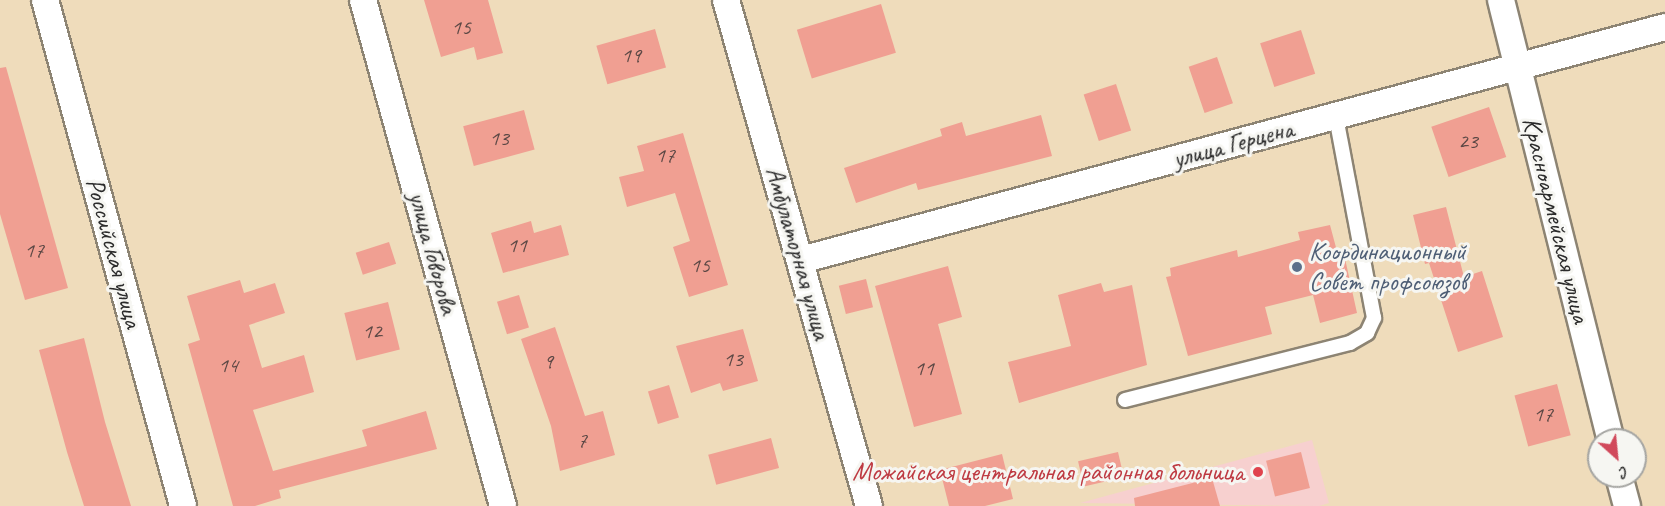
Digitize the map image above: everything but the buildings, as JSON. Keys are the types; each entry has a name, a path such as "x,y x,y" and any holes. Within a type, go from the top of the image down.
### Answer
{"street":[{"name":"Российская улица","path":"45,0 183,506"},
{"name":"улица Говорова","path":"363,0 503,506"},
{"name":"Амбулаторная улица","path":"726,0 869,506"},
{"name":"Красноармейская улица","path":"1501,0 1608,428"},
{"name":"улица Герцена","path":"801,260 1665,27"},
{"path":"1622,488 1627,506"}],"lane":[{"path":"1125,400 1350,344 1367,333 1374,318 1336,117"}],"shaded area":[{"name":"Можайская центральная районная больница","path":"1312,440 1329,503 1319,506 1080,503"}],"place":[{"name":"Координационный Совет профсоюзов","path":"1297,267"},
{"name":"Можайская центральная районная больница","path":"1258,472"}]}
